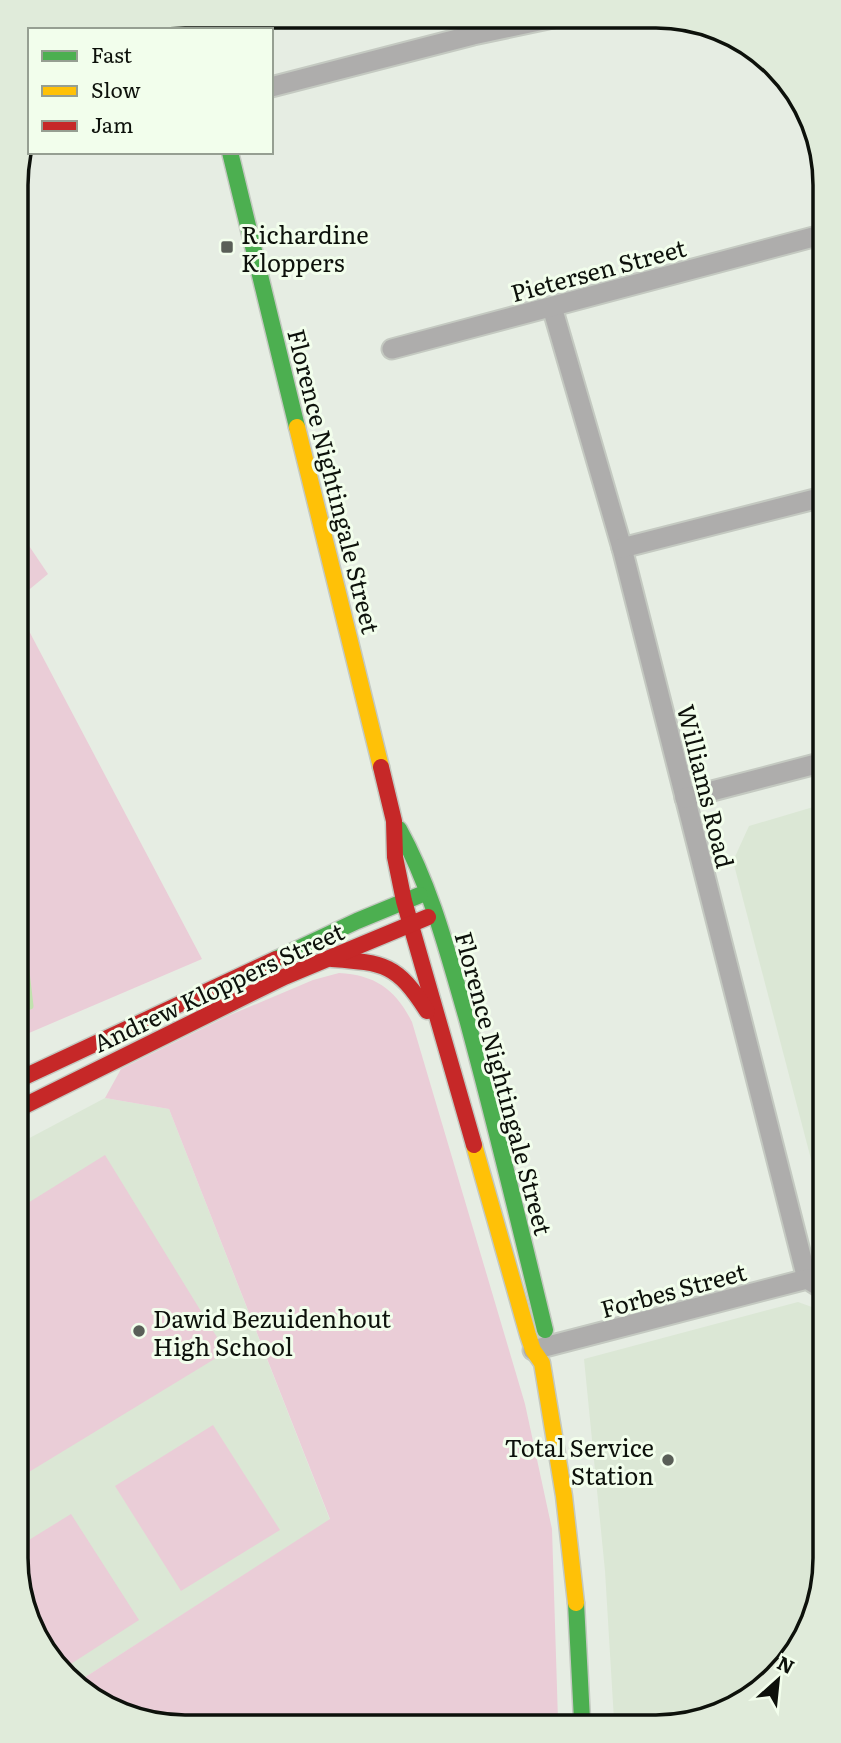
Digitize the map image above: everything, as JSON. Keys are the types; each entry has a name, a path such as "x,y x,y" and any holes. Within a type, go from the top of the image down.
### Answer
{"main road":[{"name":"Florence Nightingale Street","path":"230,154 394,821 395,857 404,901 447,1051 541,1353 565,1502 574,1581 582,1715"},
{"name":"Florence Nightingale Street","path":"394,821 430,891 491,1108 544,1327 541,1353"},
{"path":"357,921 386,894 395,857"},
{"name":"Andrew Kloppers Street","path":"28,1075 357,921 430,891"},
{"name":"Andrew Kloppers Street","path":"28,1104 316,962 437,913"},
{"path":"316,962 331,959 364,962 383,965 397,971 414,989 447,1051"}],"street":[{"path":"273,86 464,28"},
{"name":"Pietersen Street","path":"392,349 813,237"},
{"name":"Williams Road","path":"552,307 622,548 685,798 813,1277"},
{"path":"622,548 813,499"},
{"path":"685,798 813,765"},
{"name":"Forbes Street","path":"541,1353 813,1285"}],"shaded area":[{"path":"28,544 48,574 28,591"},
{"path":"28,629 202,959 28,1033"},
{"path":"813,807 813,1167 733,861 749,826"},
{"path":"339,973 374,981 392,993 412,1022 525,1404 552,1529 558,1715 165,1714 116,1699 84,1678 330,1519 169,1109 105,1098 121,1069 230,1015 313,980"},
{"name":"Dawid Bezuidenhout High School","path":"105,1098 169,1109 330,1520 84,1678 67,1662 44,1627 36,1608 28,1568 28,1139"},
{"path":"105,1155 226,1352 28,1473 28,1203"},
{"path":"798,1302 813,1307 813,1568 805,1608 786,1645 743,1645 743,1688 706,1707 676,1714 614,1715 605,1571 584,1359"},
{"path":"213,1425 280,1530 181,1591 115,1486"},
{"path":"71,1514 139,1620 70,1665 54,1645 36,1608 28,1568 28,1541"}],"waterway":[{"path":"28,989 30,1006"}],"traffic: fast":[{"path":"230,154 297,427"},
{"path":"399,829 430,898 453,970 545,1330"},
{"path":"276,959 420,895"},
{"path":"576,1603 582,1715"}],"traffic: slow":[{"path":"297,427 381,767"},
{"path":"474,1145 528,1335 533,1350 542,1363 564,1496 576,1603"}],"traffic: jam":[{"path":"381,767 394,821 395,857 404,901 474,1145"},
{"path":"28,1104 284,977 428,917"},
{"path":"28,1075 276,959"},
{"path":"332,959 365,962 388,969 407,984 427,1011"}],"place":[{"name":"Richardine Kloppers","path":"227,247"},
{"name":"Dawid Bezuidenhout High School","path":"139,1331"},
{"name":"Total Service Station","path":"668,1460"}]}
